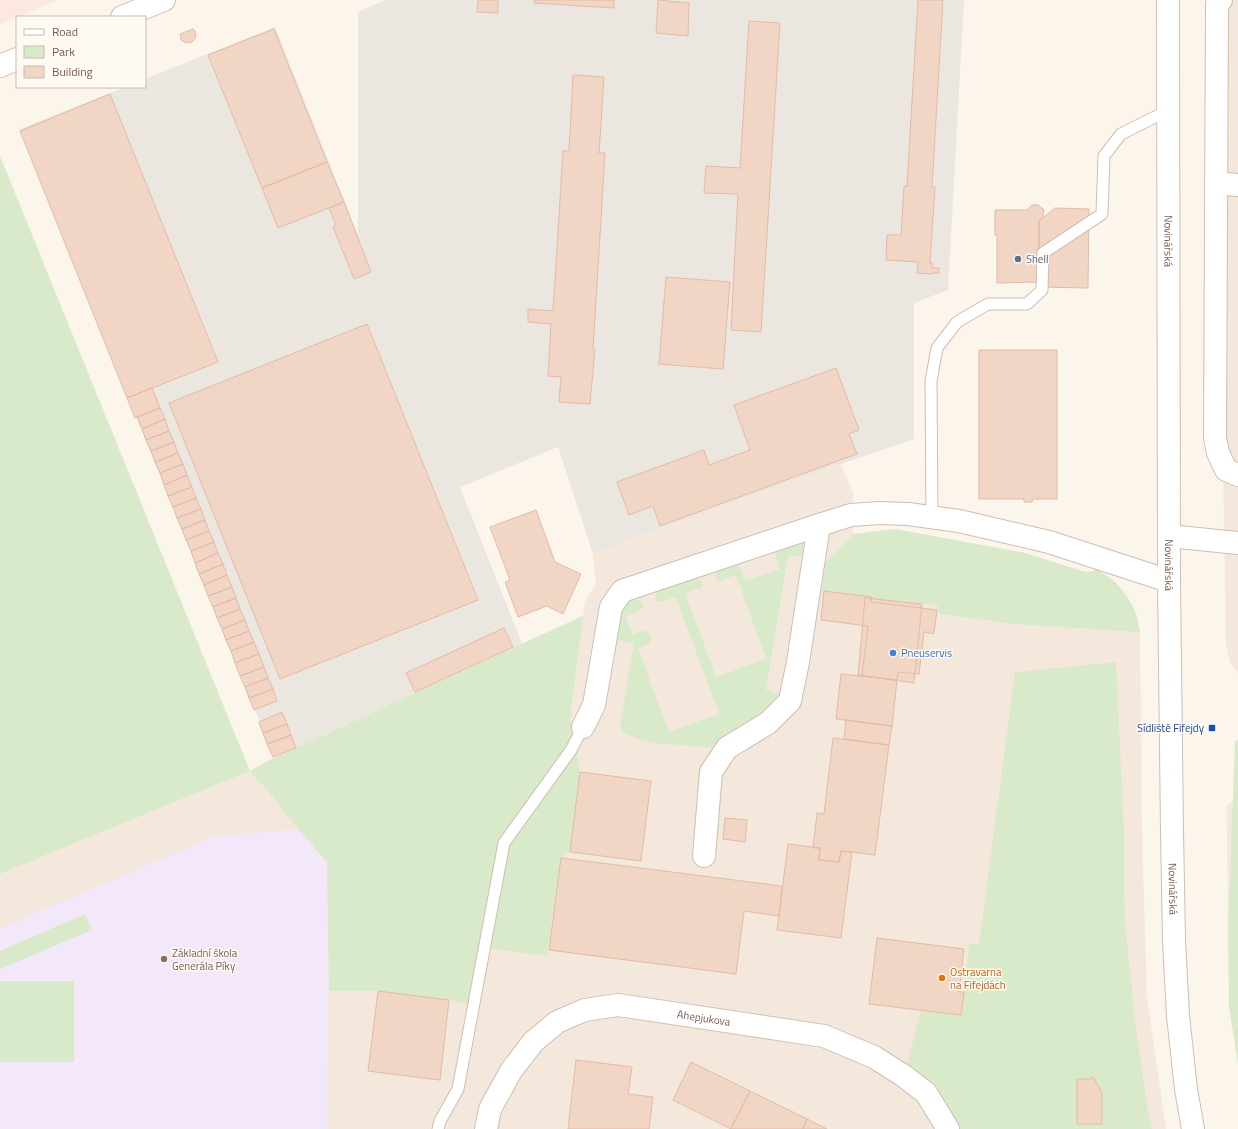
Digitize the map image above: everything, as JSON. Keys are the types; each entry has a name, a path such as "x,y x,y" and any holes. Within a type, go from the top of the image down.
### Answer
{"street":[{"path":"124,16 164,0"},
{"name":"Novinářská","path":"1168,0 1169,581 1174,940 1178,1016 1186,1089 1193,1129"},
{"path":"1221,0 1217,4 1215,438 1218,453 1226,470 1238,475"},
{"path":"0,66 16,59"},
{"path":"1216,183 1238,185"},
{"path":"583,728 594,705 611,607 622,591 851,515 880,513 908,514 987,527 1049,542 1169,581"},
{"path":"704,856 711,772 727,748 768,723 790,701 798,662 819,525"},
{"path":"1169,536 1238,543"},
{"name":"Ahepjukova","path":"486,1129 490,1109 511,1071 533,1042 557,1022 573,1015 585,1010 618,1006 824,1036 874,1057 904,1076 926,1093 948,1129"}],"lane":[{"path":"932,517 931,381 937,348 957,322 988,304 1027,304 1042,290 1043,253 1102,214 1104,156 1122,134 1169,110"},
{"path":"438,1129 440,1121 458,1089 504,843 571,750 583,728"}],"shaded area":[{"path":"0,0 58,0 16,16 16,17 0,24"},
{"path":"385,0 964,0 948,290 914,303 914,439 663,527 593,554 558,447 460,487 522,644 297,748 274,757 20,129 122,88 146,88 146,79 275,27 358,235 358,12"},
{"path":"1223,0 1238,0 1238,673 1230,663 1226,645 1222,408"},
{"path":"841,464 853,493 853,534 895,529 1025,553 1085,572 1097,570 1112,579 1121,588 1136,614 1140,632 1142,833 1147,998 1166,1129 0,1129 0,874 250,771 274,757 583,616 585,601 596,584 593,554 663,527"},
{"path":"1238,739 1228,945 1227,806 1233,800 1235,742"},
{"name":"Základní škola Generála Píky","path":"298,829 327,862 329,991 327,1129 0,1129 0,928 215,836"}],"green space":[{"path":"0,156 250,771 0,874"},
{"path":"895,529 1025,553 1085,572 1097,570 1115,583 1125,594 1136,614 1140,632 1015,624 940,614 937,605 821,594 826,562 853,534"},
{"path":"802,542 805,548 803,556 788,555 766,690 781,694 775,704 717,748 655,743 638,739 623,732 620,727 634,643 616,640 622,614 629,600 637,600 642,602 642,609 626,616 632,634 647,630 651,639 649,644 638,648 669,732 719,714 676,597 659,602 655,601 657,592 661,588 696,577 703,584 701,588 685,593 716,677 766,659 736,575 719,581 715,576 718,568 737,560 745,581 780,569 773,546"},
{"path":"583,616 570,718 580,772 570,852 561,858 547,956 484,948 473,1004 378,991 329,991 327,862 250,771 287,752"},
{"path":"1116,662 1124,831 1125,921 1134,1013 1147,1106 1152,1129 948,1129 904,1076 921,1011 961,1015 969,944 979,944 1015,672"},
{"path":"1238,739 1238,1064 1229,1007 1228,939 1235,742"},
{"path":"85,914 92,930 0,969 0,951"},
{"path":"0,981 74,981 74,1062 0,1062"}],"building":[{"path":"478,0 498,0 498,13 477,12"},
{"path":"534,0 614,0 614,8 534,3"},
{"path":"658,0 689,3 688,36 656,33"},
{"path":"918,0 943,0 932,187 935,187 930,263 932,263 932,268 939,268 939,273 931,274 917,273 918,262 886,260 887,235 901,235 904,186 907,186"},
{"path":"749,21 780,23 761,332 731,330 738,194 704,193 706,166 740,168"},
{"path":"193,29 196,37 192,42 186,43 181,40 180,34"},
{"path":"274,29 327,162 262,188 208,55"},
{"path":"573,75 604,77 599,153 605,153 593,349 595,349 590,404 559,402 561,377 548,376 551,324 528,322 528,309 553,311 563,151 569,151"},
{"path":"110,94 218,362 127,398 20,131"},
{"path":"327,162 344,202 278,228 262,188"},
{"path":"344,202 371,272 354,279 333,227 336,225 329,208"},
{"name":"Shell","path":"1032,205 1038,205 1044,210 1043,217 1039,221 1039,282 997,283 997,235 995,235 995,210 1027,210"},
{"path":"1055,208 1089,209 1088,288 1039,287 1039,221"},
{"path":"666,277 730,282 723,369 659,364"},
{"path":"367,324 478,600 280,679 169,403"},
{"path":"979,350 1057,350 1057,499 1033,499 1032,502 1024,502 1024,499 979,499"},
{"path":"836,368 859,430 849,434 857,454 660,526 653,506 629,515 617,482 704,450 709,465 750,450 734,405"},
{"path":"152,388 160,408 135,418 127,398"},
{"path":"160,408 165,419 142,429 137,417"},
{"path":"165,419 169,431 146,440 142,429"},
{"path":"169,431 174,442 151,451 146,440"},
{"path":"174,442 178,453 155,462 151,451"},
{"path":"178,453 183,464 160,473 155,462"},
{"path":"183,464 187,475 164,485 160,473"},
{"path":"187,475 192,487 168,496 164,485"},
{"path":"192,487 196,498 173,507 168,496"},
{"path":"196,498 201,509 177,518 173,507"},
{"path":"201,509 205,520 182,529 177,518"},
{"path":"536,510 555,562 581,574 563,614 547,606 518,617 505,582 510,580 490,527"},
{"path":"205,520 209,531 186,540 182,529"},
{"path":"209,531 214,542 191,551 186,540"},
{"path":"214,542 218,553 195,563 191,551"},
{"path":"218,553 223,564 199,574 195,563"},
{"path":"223,564 227,575 204,585 199,574"},
{"path":"227,575 232,587 208,596 204,585"},
{"path":"232,587 236,598 213,607 208,596"},
{"name":"Pneuservis","path":"824,591 872,597 871,602 937,610 934,634 924,632 919,674 898,672 897,680 862,676 868,626 821,620"},
{"path":"236,598 240,609 217,618 213,607"},
{"name":"Pneuservis","path":"865,598 922,604 914,683 858,675"},
{"path":"240,609 245,620 222,629 217,618"},
{"path":"245,620 249,631 226,640 222,629"},
{"path":"504,628 513,647 415,692 406,673"},
{"path":"249,631 254,642 231,651 226,640"},
{"path":"254,642 259,654 235,663 231,651"},
{"path":"259,654 264,667 240,676 235,663"},
{"path":"264,667 268,678 245,687 240,676"},
{"path":"841,674 897,680 892,726 836,719"},
{"path":"268,678 273,689 249,698 245,687"},
{"path":"273,689 277,701 254,710 249,698"},
{"path":"282,712 287,724 263,733 259,722"},
{"path":"846,720 892,726 889,745 844,739"},
{"path":"287,724 291,735 267,744 263,733"},
{"path":"291,735 296,748 273,757 267,744"},
{"path":"833,738 889,745 875,855 841,851 839,862 819,860 820,848 813,848 817,813 824,814"},
{"path":"580,772 651,781 641,861 570,852"},
{"path":"725,818 747,820 745,842 723,839"},
{"path":"788,844 820,848 819,860 839,862 841,851 852,852 841,938 777,930"},
{"path":"561,858 782,886 779,916 744,911 736,974 549,950"},
{"path":"877,938 964,949 959,992 964,992 961,1015 869,1004"},
{"path":"378,991 449,1000 440,1080 368,1071"},
{"path":"576,1060 632,1067 628,1094 653,1097 649,1129 568,1129"},
{"path":"691,1062 750,1091 731,1129 673,1100"},
{"path":"1094,1078 1102,1093 1102,1124 1077,1124 1077,1079"},
{"path":"750,1091 807,1119 803,1129 731,1129"},
{"path":"807,1119 827,1129 803,1129"}],"place":[{"name":"Shell","path":"1018,259"},
{"name":"Pneuservis","path":"893,653"},
{"name":"Sídliště Fifejdy","path":"1212,728"},
{"name":"Základní škola Generála Píky","path":"164,959"},
{"name":"Ostravarna na Fifejdách","path":"942,978"}]}
